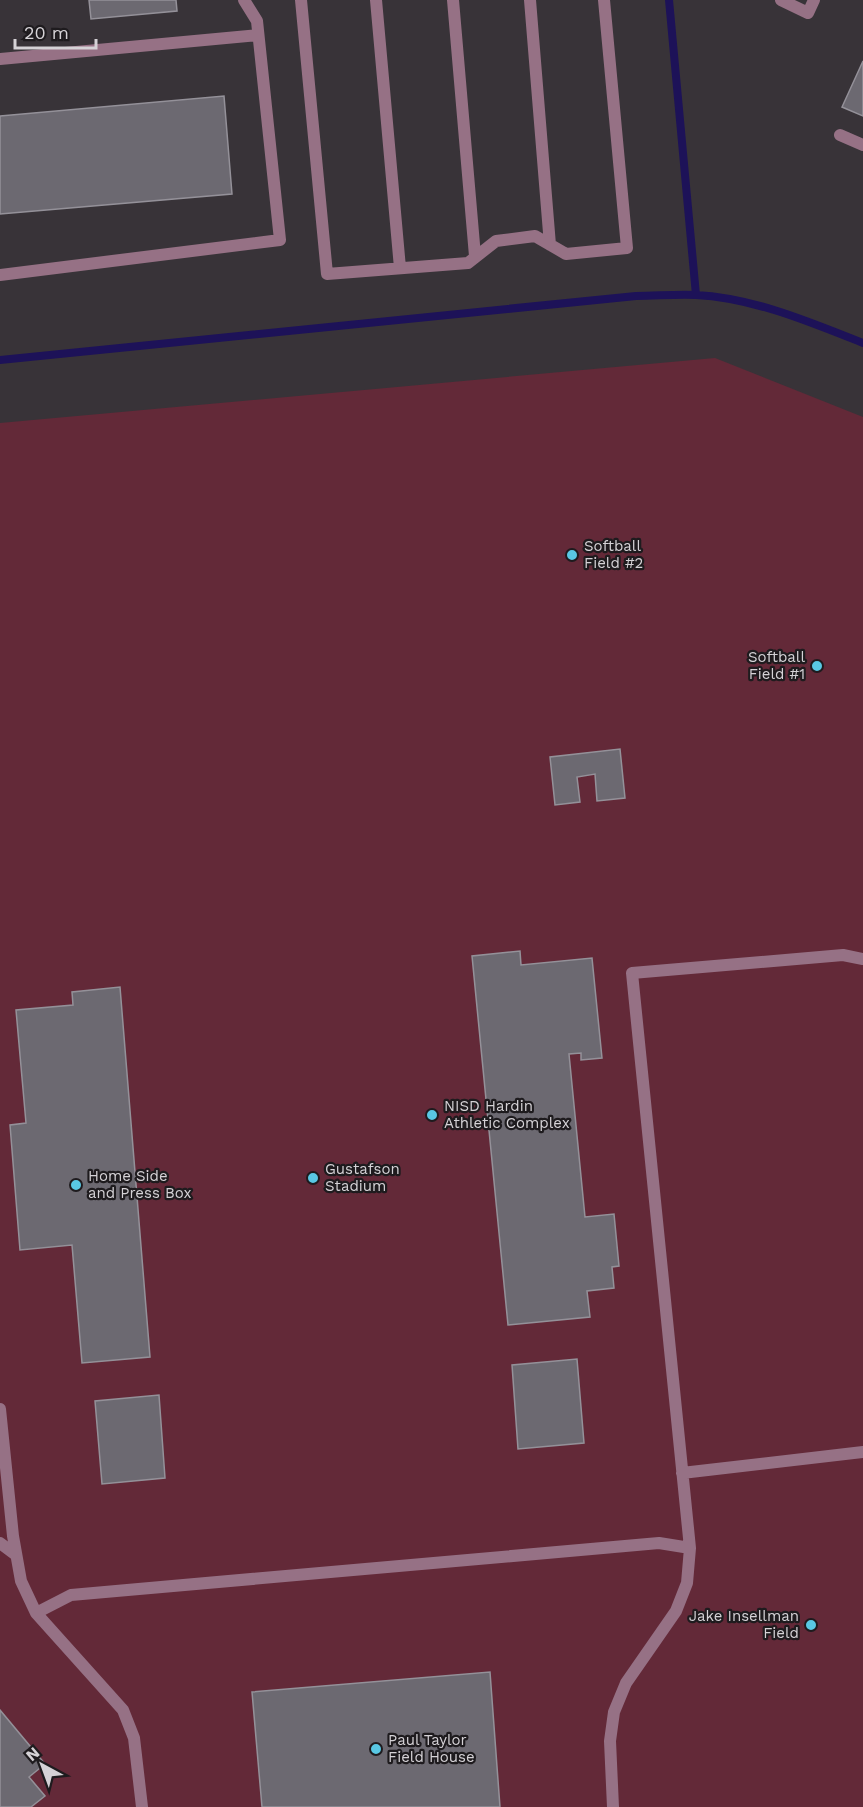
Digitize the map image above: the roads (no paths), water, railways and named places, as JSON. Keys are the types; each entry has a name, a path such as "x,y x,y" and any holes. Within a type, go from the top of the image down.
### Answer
{"lane":[{"path":"0,275 280,240 257,21 244,0"},
{"path":"301,0 327,274 468,263 496,241 535,236 567,254 627,248 604,0"},
{"path":"376,0 400,268"},
{"path":"453,0 476,256"},
{"path":"530,0 550,245"},
{"path":"781,0 808,13 814,0"},
{"path":"0,59 258,35"},
{"path":"840,135 863,145"},
{"path":"613,1807 610,1741 614,1712 626,1683 676,1611 687,1583 690,1548 632,973 843,954 863,959"},
{"path":"0,1409 13,1536 21,1581 36,1613 123,1710 134,1738 142,1807"},
{"path":"682,1473 863,1452"},
{"path":"0,1543 16,1555"},
{"path":"36,1613 71,1596 83,1594 658,1543 690,1548"}],"waterway":[{"path":"669,0 696,295"},
{"path":"0,360 636,296 674,295 718,297 760,306 802,319 863,343"}],"place":[{"name":"Softball Field #2","path":"572,555"},
{"name":"Softball Field #1","path":"817,666"},
{"name":"NISD Hardin Athletic Complex","path":"432,1115"},
{"name":"Gustafson Stadium","path":"313,1178"},
{"name":"Home Side and Press Box","path":"76,1185"},
{"name":"Jake Insellman Field","path":"811,1625"},
{"name":"Paul Taylor Field House","path":"376,1749"}]}
